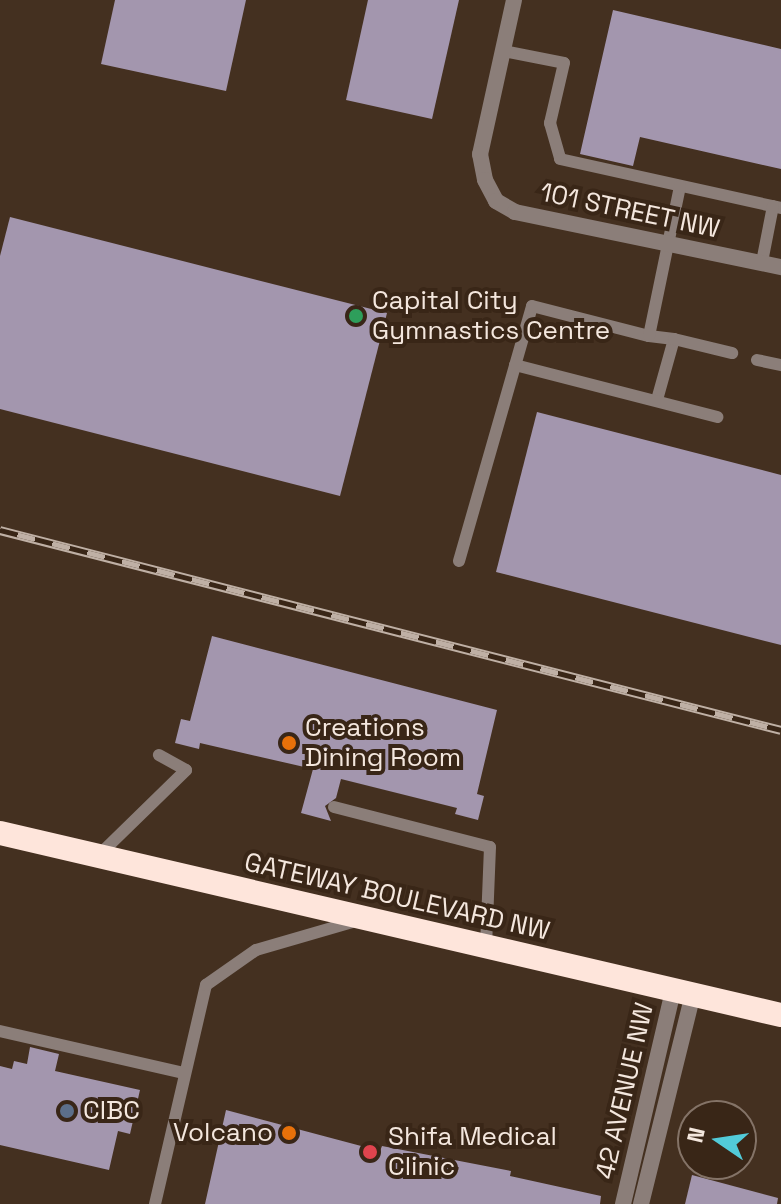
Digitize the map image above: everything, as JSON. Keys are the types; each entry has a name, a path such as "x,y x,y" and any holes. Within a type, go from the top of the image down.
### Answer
{"highway":[{"name":"GATEWAY BOULEVARD NW","path":"0,823 12,835 781,1015"}],"street":[{"path":"503,51 514,0"},
{"name":"101 STREET NW","path":"503,51 482,136 485,180 505,208 781,267"},
{"name":"42 AVENUE NW","path":"623,1204 683,992"},
{"name":"42 AVENUE NW","path":"641,1204 683,992"}],"lane":[{"path":"503,51 564,63 550,123 560,159 777,207 762,262"},
{"path":"649,336 680,186"},
{"path":"459,561 532,306 649,336 732,353"},
{"path":"657,400 674,339"},
{"path":"757,360 781,365"},
{"path":"515,365 717,417"},
{"path":"98,856 186,770 159,755"},
{"path":"334,807 490,847 486,945"},
{"path":"155,1204 199,1004 210,980 245,955 367,918"},
{"path":"0,1031 184,1073"}],"building":[{"path":"115,0 246,0 226,91 101,64"},
{"path":"368,0 459,0 432,119 346,100"},
{"path":"613,10 781,49 781,169 640,137 633,166 580,154"},
{"path":"10,217 387,313 340,496 0,409 0,256"},
{"path":"537,412 781,475 781,645 496,572"},
{"path":"212,636 497,710 477,794 484,796 478,820 455,814 457,808 341,779 336,798 325,806 331,821 301,813 313,769 200,743 199,749 175,743 181,719 190,721"},
{"name":"CIBC","path":"30,1047 59,1054 55,1071 140,1090 130,1134 118,1131 109,1170 0,1145 0,1066 12,1069 14,1061 27,1064"},
{"path":"226,1110 380,1151 382,1146 511,1171 510,1176 601,1196 600,1204 205,1204"},
{"path":"691,1180 711,1180 778,1198 777,1204 685,1204"}],"railway":[{"path":"0,530 781,730"}],"place":[{"name":"Capital City Gymnastics Centre","path":"356,316"},
{"name":"Creations Dining Room","path":"289,743"},
{"name":"CIBC","path":"67,1111"},
{"name":"Volcano","path":"289,1133"},
{"name":"Shifa Medical Clinic","path":"370,1152"}]}
